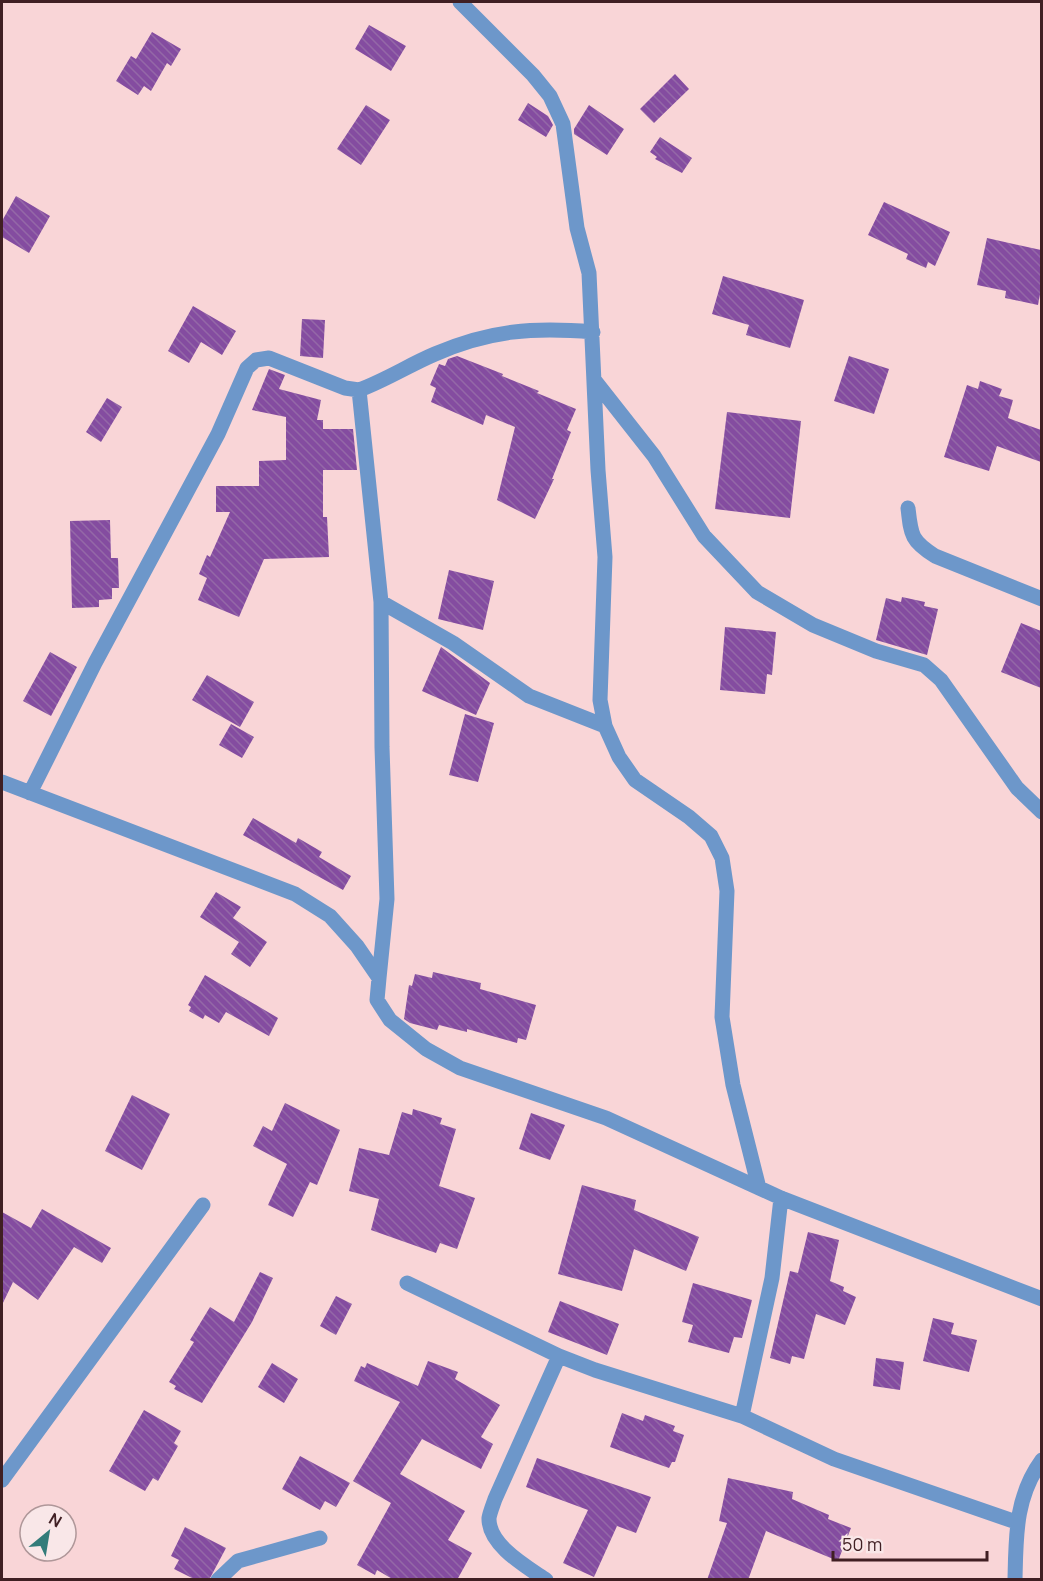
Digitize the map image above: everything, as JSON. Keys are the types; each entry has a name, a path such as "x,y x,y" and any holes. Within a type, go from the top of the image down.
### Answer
{"street":[{"path":"460,2 533,75 549,96 563,124 577,228 590,273 598,470 606,557 600,700 605,726 619,757 635,780 689,817 711,836 722,858 727,891 722,1017 733,1085 759,1188"},
{"path":"30,793 95,663 218,434 247,368 256,360 269,358 293,365 345,388 359,390 435,354 505,331 545,328 593,332"},
{"path":"595,381 654,456 704,536 757,592 813,625 876,651 924,665 941,680 1017,788 1041,812"},
{"path":"359,390 381,602 382,747 387,899 377,1000 390,1020 426,1049 460,1068 606,1118 781,1198 1041,1299"},
{"path":"908,507 911,535 920,546 935,556 1041,599"},
{"path":"381,602 453,644 529,696 605,726"},
{"path":"2,782 295,894 330,916 357,946 379,978"},
{"path":"742,1416 772,1278 781,1198"},
{"path":"2,1480 203,1205"},
{"path":"407,1282 559,1356 595,1370 742,1416 834,1459 1016,1522"},
{"path":"546,1580 518,1560 499,1542 489,1518 495,1499 559,1356"},
{"path":"1015,1580 1016,1522 1029,1478 1041,1460"},
{"path":"218,1580 238,1561 320,1538"}],"building":[{"path":"369,25 406,46 391,71 355,49"},
{"path":"152,32 181,49 171,66 167,63 151,91 144,86 138,95 116,81 131,56 136,59"},
{"path":"675,74 689,89 654,123 640,109"},
{"path":"528,103 548,116 553,125 546,137 518,120"},
{"path":"366,105 390,120 361,165 337,149"},
{"path":"589,105 624,129 607,155 574,134 574,129"},
{"path":"660,137 692,158 682,173 655,159 657,157 650,152"},
{"path":"16,196 50,216 29,253 2,237 2,221"},
{"path":"884,202 950,232 935,266 928,262 926,268 906,259 908,254 868,235"},
{"path":"987,238 1041,250 1041,289 1038,305 1005,298 1006,291 977,285"},
{"path":"723,276 804,300 790,348 746,335 749,325 712,314"},
{"path":"193,306 236,331 222,355 201,342 189,363 168,351"},
{"path":"302,319 325,320 323,358 300,356"},
{"path":"457,356 503,374 502,376 539,391 537,393 576,409 567,430 571,432 552,479 554,479 535,519 497,500 515,427 486,415 483,425 431,402 436,388 430,385 439,364 445,366 448,359"},
{"path":"849,356 889,369 874,414 834,401"},
{"path":"269,369 285,375 279,389 321,400 317,420 323,420 323,429 353,429 357,470 323,470 323,517 327,517 329,557 264,559 239,617 198,600 207,578 199,574 207,555 210,557 230,512 216,512 216,486 259,486 259,461 286,460 286,417 252,410"},
{"path":"980,381 1002,389 999,396 1013,400 1008,418 1041,430 1041,462 997,446 989,471 944,457 967,385 978,389"},
{"path":"107,398 122,407 101,442 86,432"},
{"path":"727,412 801,421 790,518 715,509"},
{"path":"110,520 111,558 118,558 119,588 112,588 112,599 99,600 99,607 72,608 70,521"},
{"path":"449,570 494,581 483,630 438,619"},
{"path":"902,597 925,602 924,606 938,609 927,655 876,640 886,598 901,602"},
{"path":"1021,623 1041,631 1041,688 1001,672"},
{"path":"725,627 776,632 772,675 767,674 765,694 720,690"},
{"path":"441,647 490,683 476,715 422,691"},
{"path":"50,652 77,667 51,716 23,701"},
{"path":"207,675 254,702 240,727 192,700"},
{"path":"465,714 494,723 478,782 449,775"},
{"path":"231,724 254,737 242,758 219,745"},
{"path":"253,818 296,843 298,838 322,852 319,857 351,876 343,890 243,835"},
{"path":"216,892 241,907 233,918 267,942 250,967 231,954 239,942 200,917"},
{"path":"433,972 481,983 480,989 536,1005 526,1040 518,1038 517,1043 467,1029 467,1032 439,1025 437,1030 410,1023 404,1019 409,985 412,986 415,974 432,978"},
{"path":"205,975 278,1018 269,1036 226,1012 219,1023 205,1015 203,1019 189,1011 191,1007 188,1005"},
{"path":"132,1095 170,1114 142,1170 105,1151"},
{"path":"285,1103 340,1130 317,1185 310,1182 293,1217 268,1205 287,1164 253,1146 263,1126 272,1131"},
{"path":"413,1109 442,1118 440,1124 456,1129 439,1186 475,1198 457,1249 440,1243 436,1253 371,1230 379,1199 349,1191 359,1148 389,1155 402,1112 412,1115"},
{"path":"531,1113 565,1125 550,1160 519,1149"},
{"path":"582,1185 636,1200 634,1210 699,1237 686,1271 634,1249 622,1291 558,1274"},
{"path":"42,1209 111,1248 102,1263 74,1247 38,1300 13,1282 2,1305 2,1212 31,1228"},
{"path":"808,1232 839,1240 830,1281 844,1287 843,1291 856,1297 845,1325 816,1314 804,1359 792,1356 790,1364 770,1358 790,1271 798,1273"},
{"path":"260,1272 273,1278 252,1322 202,1403 174,1389 176,1386 169,1382 194,1342 190,1340 210,1307 234,1322"},
{"path":"693,1283 752,1300 742,1338 734,1337 729,1353 688,1342 693,1325 682,1322"},
{"path":"336,1296 352,1304 336,1335 320,1326"},
{"path":"560,1301 619,1324 607,1355 548,1332"},
{"path":"933,1318 954,1323 951,1334 977,1340 969,1372 923,1361"},
{"path":"876,1358 904,1362 900,1390 873,1386"},
{"path":"428,1361 458,1372 455,1379 500,1405 481,1437 493,1444 481,1469 422,1439 400,1474 465,1511 448,1540 472,1553 457,1580 394,1580 377,1570 375,1575 357,1565 391,1503 353,1481 400,1402 354,1381 361,1366 365,1368 367,1363 418,1386"},
{"path":"272,1363 298,1379 284,1403 258,1387"},
{"path":"144,1410 181,1431 174,1443 178,1446 158,1481 153,1478 145,1491 109,1471"},
{"path":"622,1413 643,1421 645,1415 675,1426 673,1431 684,1435 675,1462 672,1462 669,1468 610,1447"},
{"path":"300,1456 350,1483 336,1507 325,1501 320,1510 282,1489"},
{"path":"537,1458 651,1497 636,1533 617,1526 594,1577 563,1563 588,1510 526,1487"},
{"path":"728,1478 793,1492 792,1499 829,1515 828,1519 851,1528 838,1561 766,1531 748,1580 707,1580 727,1523 719,1521"},
{"path":"185,1527 226,1548 209,1580 196,1580 174,1569 179,1560 171,1556"}]}
